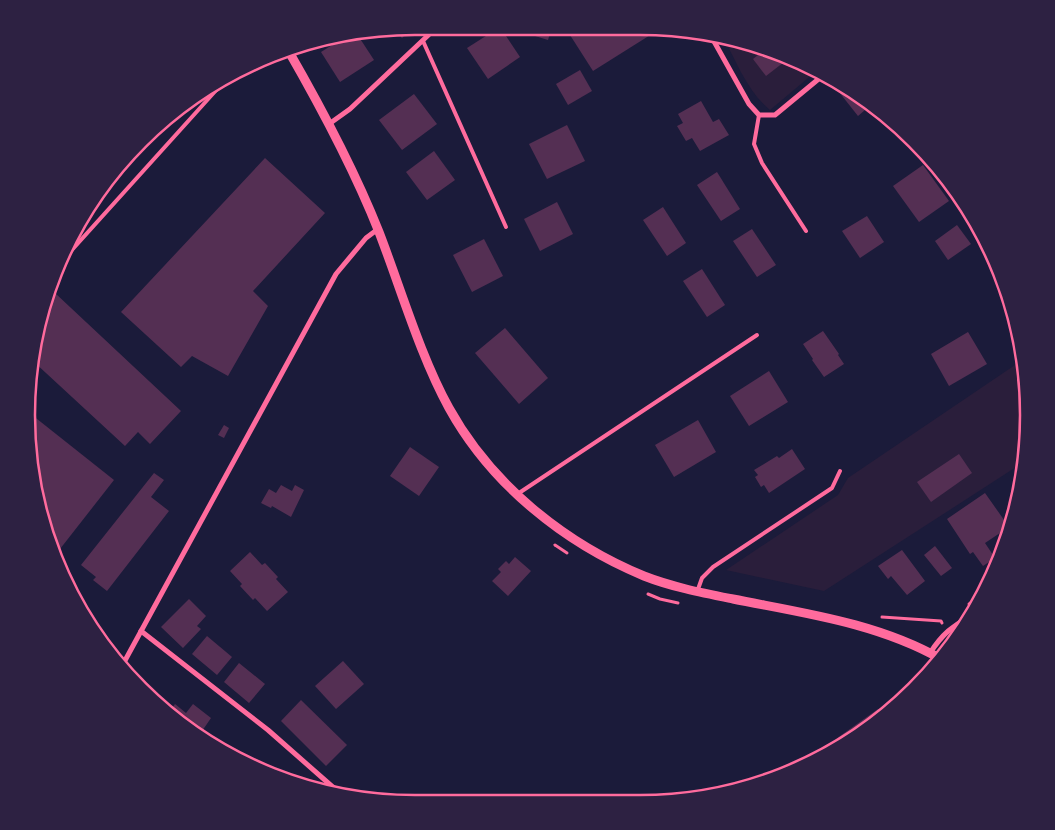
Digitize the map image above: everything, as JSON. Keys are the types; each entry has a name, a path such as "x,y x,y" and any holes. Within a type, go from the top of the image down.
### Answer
{"street":[{"path":"329,124 350,109 429,35"},
{"path":"714,42 749,104 759,114 775,115 818,79"},
{"path":"291,56 329,124 378,230 430,367 449,408 467,436 491,467 517,494 554,526 586,548 645,576 697,592 809,614 874,630 934,655"},
{"path":"125,661 336,274 361,243 378,230"},
{"path":"930,653 938,640 957,624"},
{"path":"142,631 268,730 331,786"}],"lane":[{"path":"423,41 506,227"},
{"path":"73,248 213,93"},
{"path":"759,114 754,144 762,163 806,231"},
{"path":"517,494 757,335"},
{"path":"697,592 702,578 713,567 832,488 840,472"}],"path":[{"path":"554,544 569,554"},
{"path":"642,592 660,599 688,605"},
{"path":"875,615 941,621 948,630"}],"shaded area":[{"path":"727,45 762,55 811,76 770,110 755,95"},
{"path":"1017,364 1020,415 1017,467 824,591 726,570 838,495 848,478"}],"building":[{"path":"487,35 505,35 520,57 488,79 467,48"},
{"path":"535,35 550,35 548,40"},
{"path":"570,35 650,35 593,71"},
{"path":"360,39 374,60 340,82 321,52 334,44"},
{"path":"759,54 783,63 766,76 753,59"},
{"path":"580,70 592,91 568,105 556,84"},
{"path":"839,92 851,99 865,110 858,116"},
{"path":"414,94 437,124 402,150 379,120"},
{"path":"701,101 713,122 719,119 729,135 700,151 692,138 686,141 677,126 683,123 678,114"},
{"path":"567,125 585,161 547,179 529,144"},
{"path":"434,151 455,180 427,200 406,172"},
{"path":"265,158 325,213 253,291 268,306 228,376 192,356 181,367 121,312"},
{"path":"923,165 949,201 919,222 893,186"},
{"path":"717,172 740,209 721,221 697,185"},
{"path":"557,202 573,234 540,251 524,219"},
{"path":"663,207 686,243 667,256 643,220"},
{"path":"867,216 884,242 860,258 842,231"},
{"path":"957,225 971,244 948,260 935,241"},
{"path":"752,229 776,265 757,277 733,241"},
{"path":"484,239 503,276 472,292 453,255"},
{"path":"702,269 725,305 707,317 683,281"},
{"path":"55,293 181,411 150,444 138,432 125,446 38,366 42,341"},
{"path":"505,328 548,378 519,404 475,353"},
{"path":"823,331 844,364 824,377 803,344"},
{"path":"968,332 987,364 949,386 931,354"},
{"path":"769,371 788,402 749,426 730,396"},
{"path":"35,417 114,480 60,549 42,489 38,465"},
{"path":"698,420 716,452 674,477 655,445"},
{"path":"224,425 229,428 224,438 218,435"},
{"path":"410,447 439,467 419,496 390,476"},
{"path":"792,449 805,469 769,493 764,485 761,487 755,477 758,475 754,470 777,456 779,458"},
{"path":"959,454 972,473 931,502 917,482"},
{"path":"154,473 164,480 151,497 169,511 107,591 93,580 96,577 81,565"},
{"path":"281,485 292,491 295,485 304,490 291,517 272,506 271,508 261,503 269,489 276,493"},
{"path":"985,493 1005,521 1001,532 985,543 993,555 991,561 983,566 973,552 970,554 947,519"},
{"path":"935,546 952,568 941,576 924,555"},
{"path":"902,550 925,581 907,595 891,576 888,579 878,566"},
{"path":"250,552 262,565 265,563 288,592 267,611 240,586 242,584 230,571"},
{"path":"515,557 531,571 508,596 492,581 501,572 498,569 506,561 509,564"},
{"path":"189,599 206,616 197,626 201,629 183,648 161,627"},
{"path":"207,636 232,657 217,675 192,654"},
{"path":"343,661 364,684 336,709 315,686"},
{"path":"239,663 265,684 249,703 224,682"},
{"path":"301,700 347,745 326,766 281,721"},
{"path":"175,704 186,713 193,704 211,718 203,730 173,707"},
{"path":"878,709 879,710 851,731 826,746"}]}
